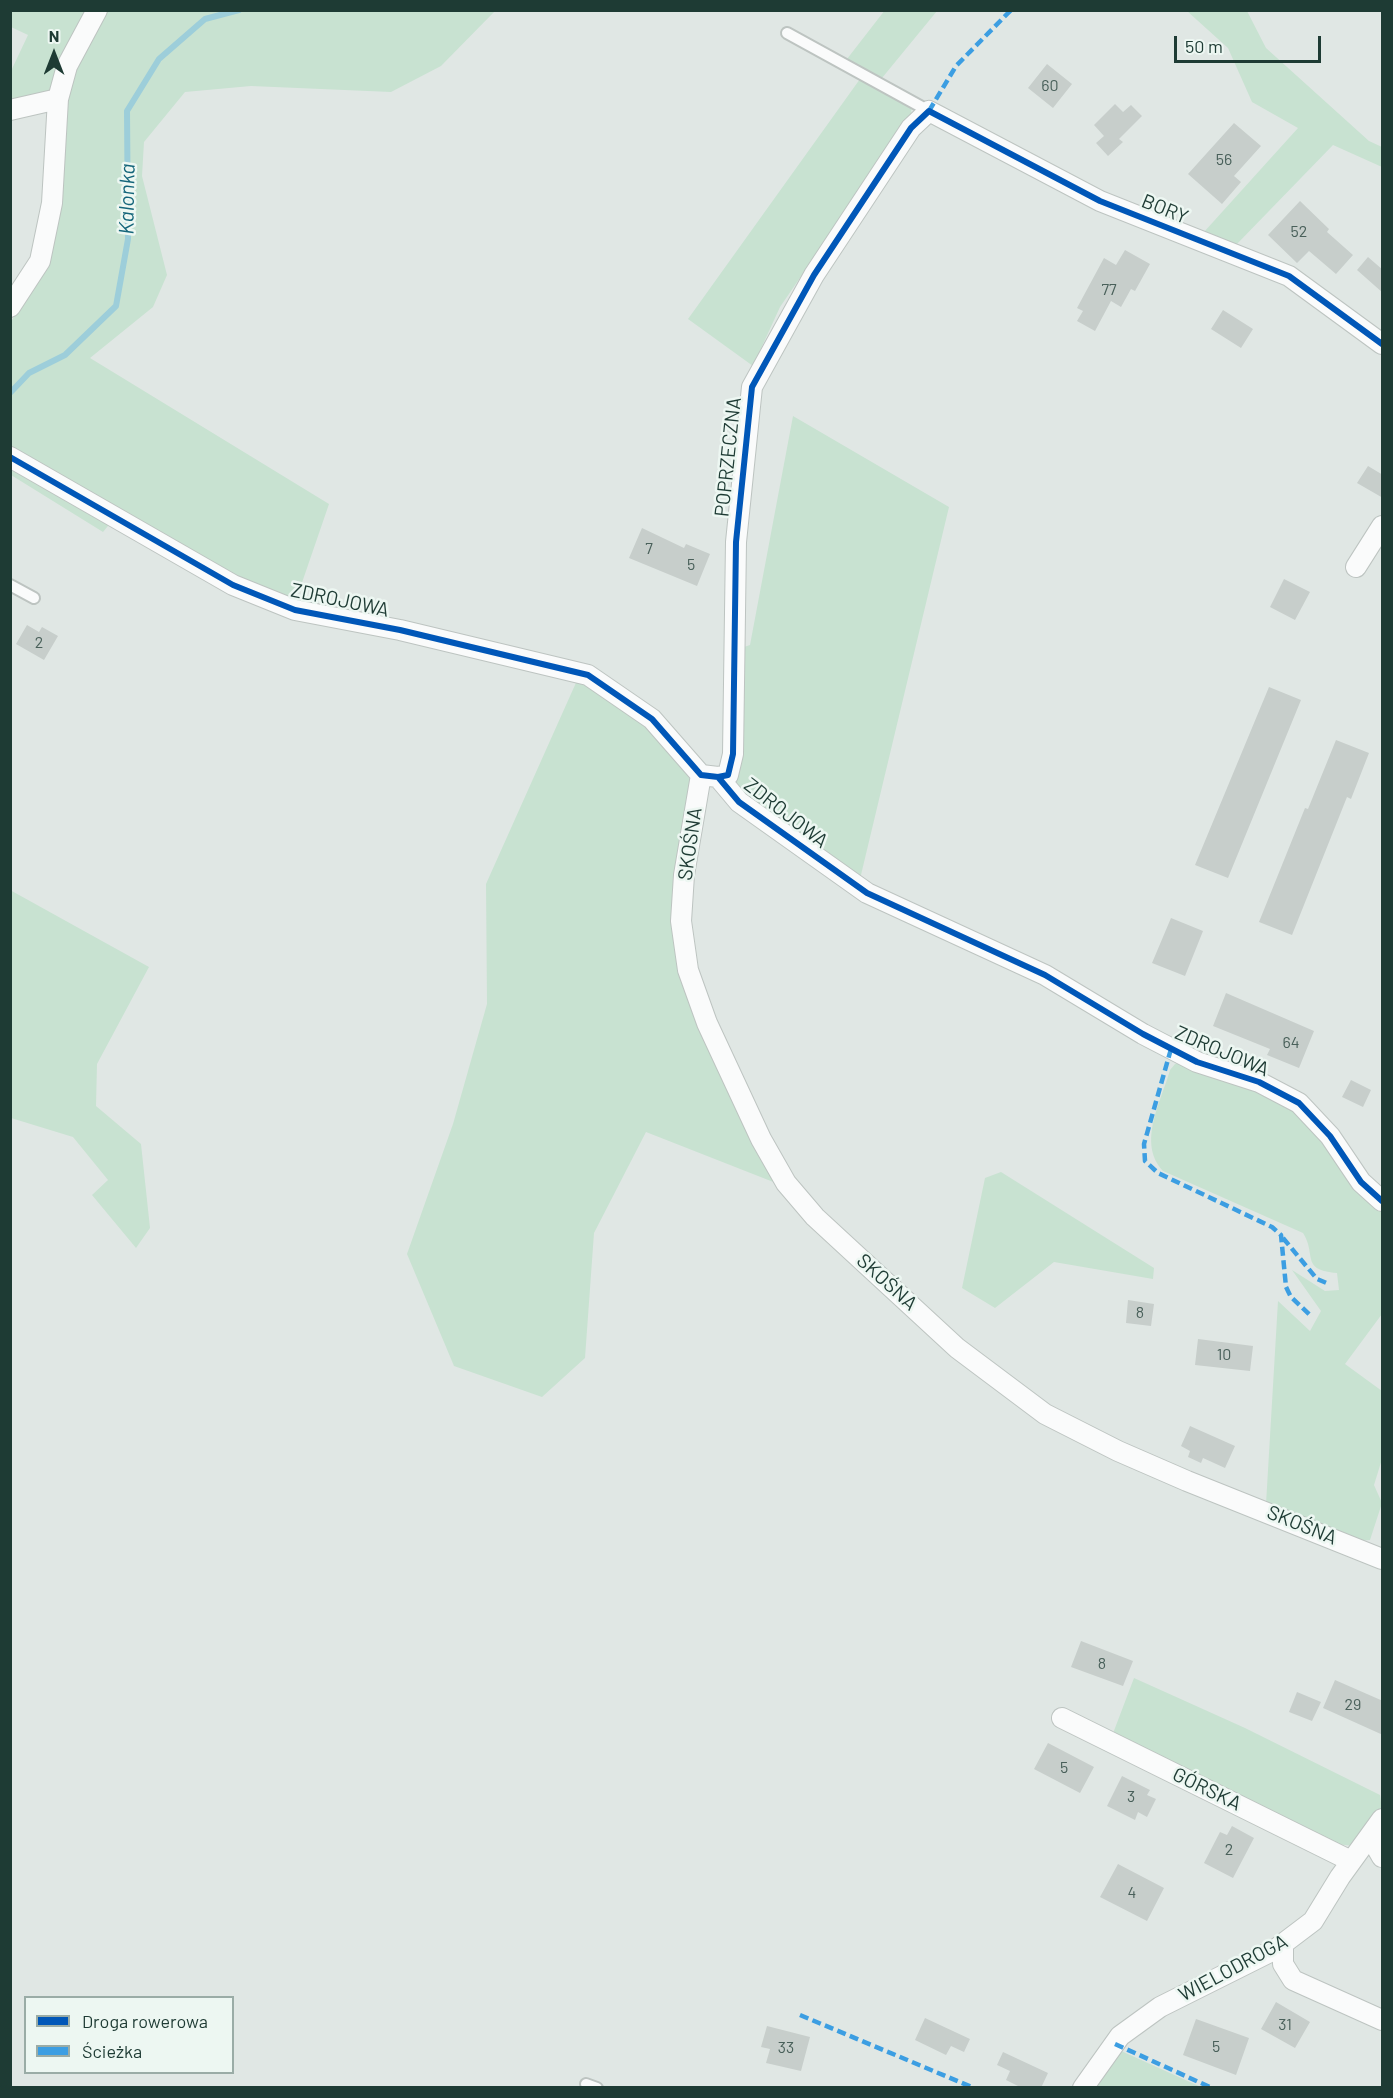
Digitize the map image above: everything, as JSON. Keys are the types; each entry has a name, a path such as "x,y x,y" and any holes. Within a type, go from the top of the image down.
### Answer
{"street":[{"path":"10,307 40,261 52,203 58,99 67,66 97,10"},
{"path":"10,110 58,99"},
{"name":"BORY","path":"929,111 1100,201 1289,276 1383,344"},
{"name":"POPRZECZNA","path":"709,776 728,775 733,754 736,542 752,387 814,275 911,128 929,111"},
{"name":"ZDROJOWA","path":"10,457 233,585 295,610 400,630 588,675 652,720 739,802 867,893 1045,975 1143,1034 1197,1062 1259,1082 1299,1103 1330,1136 1361,1182 1383,1202"},
{"path":"1356,567 1383,526"},
{"name":"SKOŚNA","path":"709,776 683,887 681,921 688,970 707,1023 761,1140 786,1184 808,1208 957,1348 1045,1413 1118,1451 1187,1481 1383,1559"},
{"name":"GÓRSKA","path":"1062,1718 1351,1861"},
{"path":"1383,1819 1370,1836 1383,1857"},
{"name":"WIELODROGA","path":"1083,2088 1120,2036 1160,2007 1283,1944 1313,1921 1351,1861 1370,1836"},
{"path":"1283,1944 1283,1964 1293,1980 1383,2020"}],"lane":[{"path":"787,33 929,111"},
{"path":"10,585 34,598"}],"green space":[{"path":"885,10 937,11 882,78 847,59"},
{"path":"10,11 91,11 55,95 11,105 11,71 28,35 11,27"},
{"path":"105,11 495,11 441,66 391,92 251,86 185,92 144,142 142,176 167,275 153,307 90,358 329,504 295,603 234,579 11,449 10,323 30,293 51,250 60,211 63,132 71,70"},
{"path":"1187,11 1247,11 1266,48 1369,141 1382,147 1382,167 1333,145 1236,245 1204,232 1298,128 1252,102 1228,48"},
{"path":"860,79 911,107 912,119 897,136 780,307 753,366 688,319"},
{"path":"793,416 949,507 860,879 761,813 736,785 738,649 750,645"},
{"path":"10,463 112,521 103,532 11,475"},
{"path":"579,676 647,721 692,782 678,940 781,1185 646,1132 594,1233 585,1358 542,1397 454,1366 407,1254 453,1124 487,1004 486,884"},
{"path":"10,890 149,967 97,1064 96,1106 141,1144 150,1228 136,1248 92,1195 108,1180 73,1137 11,1118"},
{"path":"1183,1062 1295,1105 1354,1183 1382,1212 1382,1314 1345,1364 1382,1391 1382,1459 1374,1485 1382,1503 1370,1540 1355,1541 1266,1504 1278,1301 1310,1331 1321,1311 1292,1270 1325,1291 1339,1290 1337,1273 1318,1269 1314,1265 1303,1233 1163,1171 1155,1160 1152,1148 1153,1122 1170,1070 1175,1064"},
{"path":"1001,1172 1154,1268 1153,1279 1054,1262 995,1308 962,1288 985,1178"},
{"path":"1134,1678 1245,1728 1380,1795 1382,1810 1354,1846 1336,1844 1112,1736"},
{"path":"1119,2050 1201,2087 1094,2086"}],"building":[{"path":"1047,64 1072,84 1053,108 1028,88"},
{"path":"1115,104 1123,112 1131,105 1142,116 1119,139 1123,142 1108,156 1096,143 1104,136 1094,125"},
{"path":"1234,123 1261,146 1234,176 1241,182 1222,204 1188,174"},
{"path":"1300,201 1329,229 1327,232 1353,255 1336,274 1309,251 1297,263 1268,235"},
{"path":"1125,250 1150,264 1135,291 1131,289 1121,307 1111,301 1095,331 1077,321 1083,311 1077,308 1104,258 1116,265"},
{"path":"1368,257 1383,270 1383,293 1357,270"},
{"path":"1223,310 1253,329 1241,348 1211,329"},
{"path":"1368,466 1383,475 1383,498 1357,483"},
{"path":"642,528 684,548 686,544 710,554 697,586 629,558"},
{"path":"1284,579 1310,592 1295,620 1270,607"},
{"path":"27,625 39,632 42,627 58,636 44,660 16,644"},
{"path":"1269,687 1301,700 1228,878 1195,865"},
{"path":"1336,740 1369,753 1351,799 1347,797 1292,935 1259,922 1305,808 1308,809"},
{"path":"1171,918 1203,931 1185,976 1152,963"},
{"path":"1226,993 1314,1031 1299,1068 1267,1055 1270,1049 1213,1026"},
{"path":"1351,1080 1371,1090 1363,1107 1342,1097"},
{"path":"1128,1300 1154,1304 1151,1326 1126,1323"},
{"path":"1198,1339 1253,1346 1250,1371 1195,1365"},
{"path":"1190,1426 1235,1446 1225,1468 1203,1458 1201,1463 1188,1457 1190,1451 1181,1446"},
{"path":"1081,1641 1133,1661 1123,1686 1071,1667"},
{"path":"1335,1680 1383,1701 1383,1735 1323,1708"},
{"path":"1297,1692 1321,1702 1312,1721 1289,1712"},
{"path":"1048,1743 1094,1767 1080,1793 1034,1769"},
{"path":"1122,1776 1150,1790 1147,1795 1156,1799 1147,1817 1138,1812 1135,1820 1107,1806"},
{"path":"1232,1826 1254,1838 1233,1878 1204,1863 1220,1832 1227,1835"},
{"path":"1118,1864 1164,1888 1147,1921 1100,1897"},
{"path":"1276,2002 1310,2022 1295,2048 1261,2029"},
{"path":"925,2018 970,2039 964,2052 951,2046 946,2055 915,2040"},
{"path":"1196,2019 1249,2038 1236,2075 1183,2055"},
{"path":"767,2026 810,2037 801,2071 766,2063 770,2049 761,2047"},
{"path":"1003,2052 1048,2073 1041,2088 1022,2088 1006,2080 1010,2071 997,2065"}],"waterway":[{"name":"Kalonka","path":"10,393 29,373 65,355 116,306 128,239 127,111 159,59 205,19 239,10"}],"marked path":[{"path":"929,111 956,66 1011,10"},
{"path":"1171,1049 1144,1144 1145,1161 1158,1173 1272,1227 1281,1235 1286,1287 1291,1297 1311,1316"},
{"path":"1283,1238 1317,1279 1329,1284"},
{"path":"800,2015 974,2088"},
{"path":"1115,2044 1212,2088"}],"cycle path":[{"path":"718,777 728,775 733,754 736,542 752,387 814,275 911,128 929,111 1100,201 1289,276 1382,344"},
{"path":"10,457 233,585 295,610 400,630 588,675 652,719 701,775 718,777 739,802 867,893 1045,975 1143,1034 1197,1062 1259,1082 1299,1103 1330,1136 1361,1182 1382,1201"}]}
